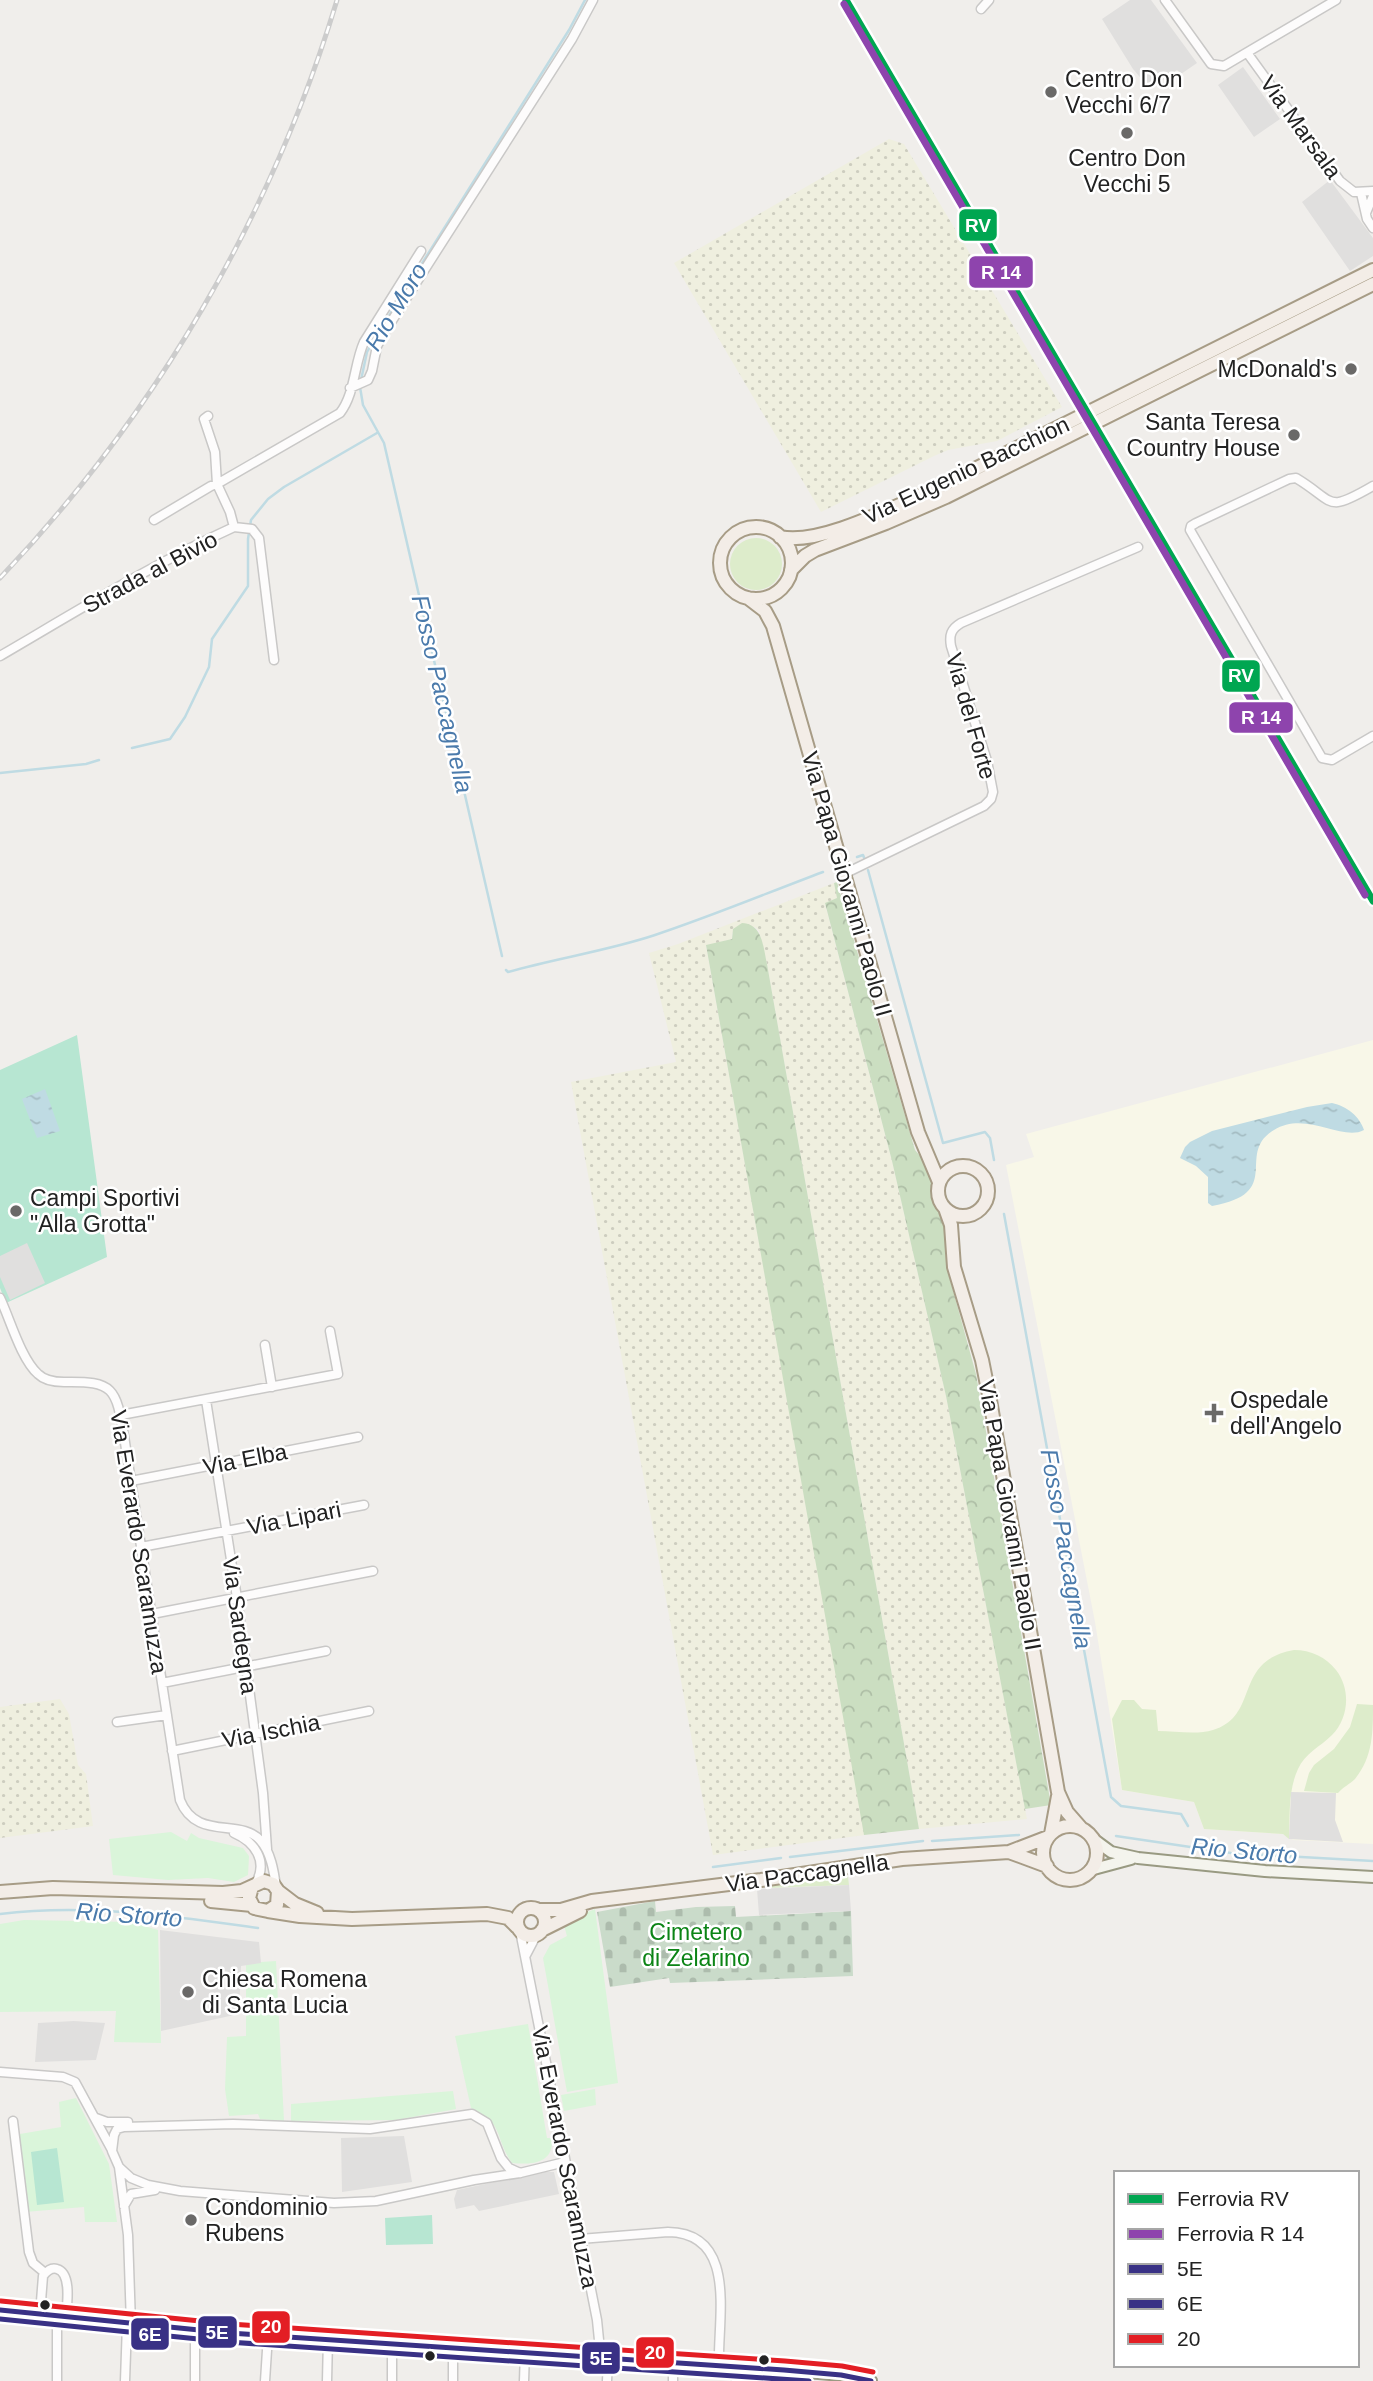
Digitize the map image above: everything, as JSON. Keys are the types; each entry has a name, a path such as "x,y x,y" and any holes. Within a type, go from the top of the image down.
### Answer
{"main road":[{"name":"Via Eugenio Bacchion","path":"1219,355 1373,270"},
{"name":"Via Eugenio Bacchion","path":"791,570 804,556 820,547 886,523 968,479 1219,355 1373,284"},
{"name":"Via Eugenio Bacchion","path":"780,537 797,540 834,530 968,479"},
{"path":"747,528 762,528 780,537 790,551 791,570 780,589 766,598 748,598 733,590 723,579 720,566 723,549 734,535 747,528"},
{"name":"Via Papa Giovanni Paolo II","path":"773,626 780,589"},
{"name":"Via Papa Giovanni Paolo II","path":"748,598 765,611 773,626 921,1142 939,1182"},
{"path":"921,1142 940,1162 975,1169 982,1174 987,1185 985,1202 980,1210 957,1229 953,1241"},
{"path":"956,1167 944,1173 939,1182 937,1196 946,1211 956,1216 970,1216"},
{"name":"Via Papa Giovanni Paolo II","path":"946,1211 951,1225 954,1267 982,1360 990,1400 1058,1792 1067,1812 1081,1828"},
{"name":"Via Papa Giovanni Paolo II","path":"1050,1836 1058,1792"},
{"path":"1065,1826 1081,1828 1092,1838 1096,1852 1095,1862 1081,1877 1068,1879 1055,1875 1047,1866 1043,1852 1050,1836 1065,1826"},
{"name":"Via Paccagnella","path":"531,1910 561,1910 583,1903 902,1859 1009,1852 1050,1836"},
{"name":"Via Paccagnella","path":"1009,1852 1047,1866"},
{"path":"0,1892 53,1888 223,1893 242,1891 266,1881 295,1904 331,1918"},
{"path":"251,1905 249,1896 254,1885"},
{"path":"268,1911 278,1903 277,1889"},
{"path":"145,1892 183,1899 236,1902 251,1905 260,1911 331,1918 387,1919 531,1910 544,1919 540,1932 526,1936 508,1918 487,1914"},
{"name":"Via Paccagnella","path":"540,1932 606,1900"},
{"path":"519,1929 518,1917 531,1910"}],"street":[{"path":"154,520 334,418 344,408 356,386 372,371 377,346 386,330 572,39 593,0"},
{"path":"981,9 989,0"},
{"name":"Via Marsala","path":"1165,0 1212,64 1224,66 1335,0"},
{"name":"Via Marsala","path":"1248,54 1340,181 1350,190 1373,193 1366,212"},
{"name":"Via Marsala","path":"1361,193 1373,228"},
{"path":"356,386 358,356 364,342 421,251"},
{"name":"Strada al Bivio","path":"0,656 193,546 243,528 230,512 217,484 215,452 204,419 208,416"},
{"path":"1373,486 1349,500 1337,503 1318,495 1296,478 1289,479 1191,526 1190,530 1318,753 1328,761 1373,736"},
{"path":"243,528 259,538 274,660"},
{"name":"Via del Forte","path":"844,874 984,806 991,799 993,792 988,761 951,646 952,630 961,623 1138,547"},
{"name":"Via Everardo Scaramuzza","path":"0,1298 29,1363 38,1374 51,1381 102,1384 114,1396 121,1415 180,1800 187,1812 198,1821 243,1836 256,1848 261,1865 260,1877 254,1885"},
{"path":"121,1415 338,1374 330,1331"},
{"path":"265,1345 272,1387"},
{"name":"Via Sardegna","path":"206,1399 237,1598 263,1793 267,1852"},
{"name":"Via Elba","path":"131,1481 358,1437"},
{"name":"Via Lipari","path":"141,1547 364,1505"},
{"path":"152,1614 373,1571"},
{"path":"162,1683 326,1651"},
{"name":"Via Ischia","path":"172,1751 369,1711"},
{"path":"117,1722 167,1715"},
{"name":"Via Everardo Scaramuzza","path":"225,1829 251,1834 261,1841 267,1852"},
{"path":"1092,1838 1111,1852 1138,1858 1265,1871 1373,1877"},
{"path":"267,1852 277,1889"},
{"path":"1090,1870 1138,1858"},
{"name":"Via Everardo Scaramuzza","path":"519,1929 607,2381"},
{"path":"526,1955 540,1932"},
{"path":"0,2072 69,2079 78,2087 96,2118 97,2126 119,2167 131,2291 125,2381"},
{"path":"96,2118 107,2122 370,2129 472,2115 487,2123 501,2158 509,2168 520,2173"},
{"path":"13,2121 29,2252 33,2263 45,2273"},
{"path":"112,2151 117,2129 170,2124"},
{"path":"474,2180 496,2173 501,2158"},
{"path":"124,2206 128,2196 134,2192 163,2189 361,2203 565,2162"},
{"path":"119,2167 136,2180 163,2189"},
{"path":"580,2239 680,2232 700,2241 714,2258 720,2280 719,2366"},
{"path":"40,2314 42,2281 45,2273 57,2268 64,2274 66,2286 61,2316 57,2381"},
{"path":"0,2310 195,2330 719,2366 871,2381"},
{"path":"195,2330 195,2381"},
{"path":"265,2381 268,2335"},
{"path":"327,2381 328,2339"},
{"path":"392,2343 392,2381"},
{"path":"453,2348 453,2381"},
{"path":"524,2352 524,2381"},
{"path":"673,2363 673,2381"},
{"path":"736,2368 736,2381"}],"shaded area":[{"path":"1130,0 1151,0 1197,63 1181,74 1177,70 1150,89 1133,69 1102,19"},
{"path":"1243,67 1280,119 1254,137 1218,85"},
{"path":"1330,180 1373,238 1373,256 1350,271 1302,202"},
{"name":"Ospedale dell'Angelo","path":"1373,1040 1373,1844 1293,1840 1283,1834 1204,1829 1194,1802 1122,1790 1095,1622 1006,1165 1034,1157 1026,1134"},
{"path":"27,1243 45,1283 10,1300 0,1277 0,1256"},
{"path":"1291,1792 1336,1793 1335,1820 1343,1842 1289,1839"},
{"path":"849,1885 851,1911 759,1915 757,1889"},
{"path":"160,1930 259,1942 261,1963 241,1966 239,2014 161,2031"},
{"path":"38,2023 105,2023 96,2060 35,2062"},
{"path":"404,2136 412,2182 342,2192 341,2138"},
{"path":"541,2172 554,2172 559,2194 479,2211 474,2205 456,2209 454,2199 457,2190"}],"green space":[{"path":"889,139 904,144 1062,407 997,441 948,450 934,456 821,512 674,263"},
{"path":"756,538 766,540 774,546 780,554 780,574 774,582 766,588 756,590 746,588 738,582 732,574 730,564 732,554 738,546 746,540"},
{"path":"837,882 915,1150 927,1164 933,1182 934,1199 943,1213 947,1227 945,1250 948,1272 976,1374 1051,1805 1025,1809 946,1396 892,1161 825,903 837,898 834,883"},
{"path":"834,883 838,898 825,904 892,1161 946,1396 1027,1819 919,1829 767,964 759,931 755,927 732,933 732,939 706,946 865,1835 713,1855 571,1082 676,1062 649,953"},
{"path":"742,923 749,924 758,932 767,964 919,1829 864,1835 706,945 732,939 733,929"},
{"path":"77,1035 107,1257 6,1303 0,1288 0,1070"},
{"path":"1294,1650 1318,1655 1332,1665 1344,1686 1346,1703 1338,1728 1309,1754 1298,1769 1291,1795 1289,1839 1283,1834 1204,1829 1194,1802 1122,1790 1112,1719 1122,1700 1134,1700 1142,1709 1156,1710 1158,1731 1193,1733 1213,1730 1228,1723 1237,1713 1262,1665 1275,1656"},
{"path":"60,1699 69,1714 78,1765 86,1774 93,1826 0,1838 0,1707"},
{"path":"1357,1704 1373,1705 1371,1744 1361,1771 1338,1793 1304,1791 1314,1765 1334,1749 1350,1727"},
{"path":"171,1832 187,1841 191,1833 199,1838 243,1848 249,1856 248,1875 234,1882 208,1878 168,1880 113,1875 109,1839"},
{"path":"843,1874 848,1877 849,1885 766,1888 767,1885"},
{"name":"Cimetero di Zelarino","path":"655,1901 656,1912 735,1906 736,1917 851,1911 853,1976 670,1983 669,1978 610,1987 597,1912"},
{"path":"595,1909 618,2083 567,2092 543,1958 550,1945 567,1936 563,1922"},
{"path":"24,1920 130,1922 158,1930 161,2043 114,2042 116,2011 0,2012 0,1924"},
{"path":"276,1961 284,2121 260,2119 258,2114 229,2116 225,2089 227,2037 246,2036 246,1963"},
{"path":"528,2024 547,2138 552,2138 552,2146 550,2153 541,2161 512,2163 494,2126 471,2108 455,2036"},
{"path":"595,2089 596,2105 564,2111 561,2095"},
{"path":"453,2091 456,2109 396,2120 291,2121 291,2104"},
{"path":"76,2098 109,2164 117,2222 85,2222 84,2207 25,2212 14,2135 61,2127 59,2102"},
{"path":"57,2148 64,2202 37,2205 31,2152"},
{"path":"432,2215 433,2244 386,2245 385,2218"}],"water":[{"path":"45,1089 60,1131 37,1138 22,1099"},
{"path":"1332,1103 1352,1113 1364,1130 1345,1132 1298,1123 1274,1130 1263,1140 1258,1150 1254,1183 1247,1192 1234,1200 1212,1206 1208,1203 1208,1177 1196,1166 1180,1158 1190,1142 1212,1131"}],"waterway":[{"name":"Rio Moro","path":"361,380 367,352 375,338 569,30 585,0"},
{"name":"Fosso Paccagnella","path":"360,387 363,405 384,443 502,956"},
{"name":"Rio Moro","path":"132,748 170,739 185,717 209,667 212,639 248,586 248,539 251,520 268,499 284,487 377,433"},
{"name":"Rio Moro","path":"0,773 86,764 99,760"},
{"name":"Fosso Paccagnella","path":"857,857 863,855 865,860"},
{"name":"Fosso Paccagnella","path":"868,870 943,1143 985,1132 990,1138 994,1160"},
{"name":"Fosso Paccagnella","path":"506,970 508,972 637,941 823,872"},
{"name":"Fosso Paccagnella","path":"1004,1214 1111,1797 1121,1806 1181,1814 1188,1826"},
{"name":"Rio Storto","path":"932,1841 1019,1835"},
{"name":"Rio Storto","path":"1116,1836 1231,1853 1373,1861"},
{"name":"Rio Storto","path":"790,1857 923,1841"},
{"name":"Rio Storto","path":"713,1867 781,1858"},
{"name":"Rio Storto","path":"0,1914 97,1910 161,1915 258,1928"}],"railway":[{"path":"0,578 56,515 109,449 158,380 202,309 243,235 279,159 337,0"}],"rail line":[{"name":"RV","path":"846,0 1373,901"}],"transit line":[{"path":"844,4 1365,895"},
{"name":"20","path":"1,2301 230,2324 785,2361 842,2366 873,2372"},
{"name":"5E","path":"0,2310 229,2333 784,2370 841,2375 871,2381"},
{"name":"6E","path":"0,2319 228,2342 809,2381"}],"place":[{"name":"Centro Don Vecchi 6/7","path":"1051,92"},
{"name":"Centro Don Vecchi 5","path":"1127,133"},
{"name":"McDonald's","path":"1351,369"},
{"name":"Santa Teresa Country House","path":"1294,435"},
{"name":"Campi Sportivi \"Alla Grotta\"","path":"16,1211"},
{"name":"Ospedale dell'Angelo","path":"1214,1413"},
{"name":"Chiesa Romena di Santa Lucia","path":"188,1992"},
{"name":"Condominio Rubens","path":"191,2220"}]}
